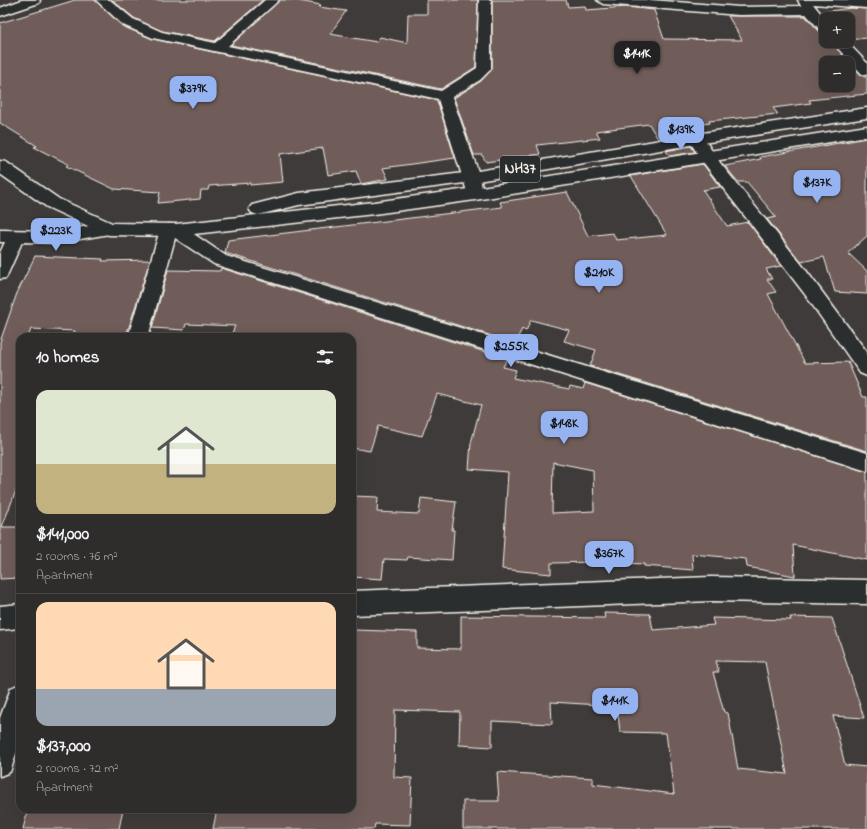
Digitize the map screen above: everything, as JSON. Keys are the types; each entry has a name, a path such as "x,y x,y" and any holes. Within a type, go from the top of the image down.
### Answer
{"highway":[{"name":"NH37","path":"172,230 299,199 472,177 696,139 867,113"},
{"name":"NH37","path":"0,166 53,203 108,229 172,230 374,208 476,194 867,131"}],"street":[{"path":"0,12 34,0"},
{"path":"102,0 128,22 143,30 158,35 444,96 457,86 479,75 484,69 485,0"},
{"path":"219,47 274,0"},
{"path":"603,0 739,11 805,4 867,4"},
{"path":"805,4 819,20"},
{"path":"845,48 867,71"},
{"path":"444,96 472,177 476,194"},
{"path":"696,139 705,156 751,212 837,323 867,368"},
{"path":"0,272 8,236 57,237 108,229"},
{"path":"139,333 172,230 220,260 867,462"},
{"path":"356,603 710,590 867,592"},
{"path":"0,618 16,616"},
{"path":"0,762 16,710"}],"building":[{"path":"75,0 95,0 122,26 153,39 437,100 455,158 383,168 388,179 361,184 356,171 328,175 323,148 280,154 283,182 250,185 250,183 209,186 208,190 201,190 200,199 158,203 160,192 114,189 66,166 68,164 34,147 37,146 0,123 0,23"},
{"path":"112,0 263,0 215,41 162,31 134,18"},
{"path":"280,0 293,0 321,5 319,7 346,11 330,34 377,42 380,37 407,43 408,14 427,14 427,0 478,0 476,67 441,89 231,45"},
{"path":"492,0 566,0 568,7 585,6 586,10 626,7 654,10 664,39 742,40 728,16 805,16 819,31 819,48 836,48 844,56 819,56 819,92 855,92 855,68 861,75 867,78 867,94 809,100 811,103 773,108 778,114 709,121 710,123 679,127 684,135 658,139 649,124 596,131 600,138 537,145 540,154 486,162 482,155 474,155 454,98 481,81 492,69"},
{"path":"851,8 867,9 867,38 855,39 855,12 822,12"},
{"path":"867,138 867,236 848,253 867,271 867,294 835,292 824,257 801,262 767,219 776,217 747,182 738,182 725,166 761,159 760,157"},
{"path":"691,146 695,152 670,156 666,151"},
{"path":"703,164 720,187 703,190 727,226 748,222 781,266 766,269 772,279 767,279 776,292 768,294 805,363 848,362 863,397 867,397 867,451 590,366 596,350 564,341 569,330 531,320 526,331 522,329 515,343 225,253 228,240 502,207 500,202 567,192 588,236 613,233 616,240 667,235 631,176"},
{"path":"35,256 103,259 102,261 150,260 127,333 74,333 75,331 31,329 30,333 16,333 16,490 2,527 16,527 16,578 0,579 0,342 17,293"},
{"path":"221,268 507,359 503,367 516,370 513,378 569,389 570,386 583,389 585,383 867,472 867,560 793,545 795,576 747,567 746,559 692,554 693,570 644,566 644,564 598,562 551,563 551,574 502,569 508,472 469,469 471,443 481,405 437,394 422,436 378,426 370,451 356,449 356,333 232,333 235,326 186,324 184,330 152,328 168,270 220,271","holes":["553,462 593,470 594,511 552,513"]},
{"path":"356,496 378,497 377,512 419,514 421,498 456,502 452,530 454,530 452,560 408,557 407,560 384,559 382,579 356,577"},
{"path":"604,613 650,614 653,630 714,625 712,618 791,620 790,617 832,618 864,718 833,716 845,765 867,767 867,829 463,829 463,801 499,801 497,772 593,778 593,784 674,794 666,733 620,732 617,706 551,702 552,724 492,721 492,747 459,745 460,712 395,710 394,777 412,778 410,825 375,824 374,829 213,829 216,813 356,813 356,630 417,632 417,648 461,649 461,616 605,618","holes":["716,661 765,662 787,774 738,769 728,713 724,712 713,672 719,672"]},
{"path":"27,813 122,813 119,829 23,829"}]}
